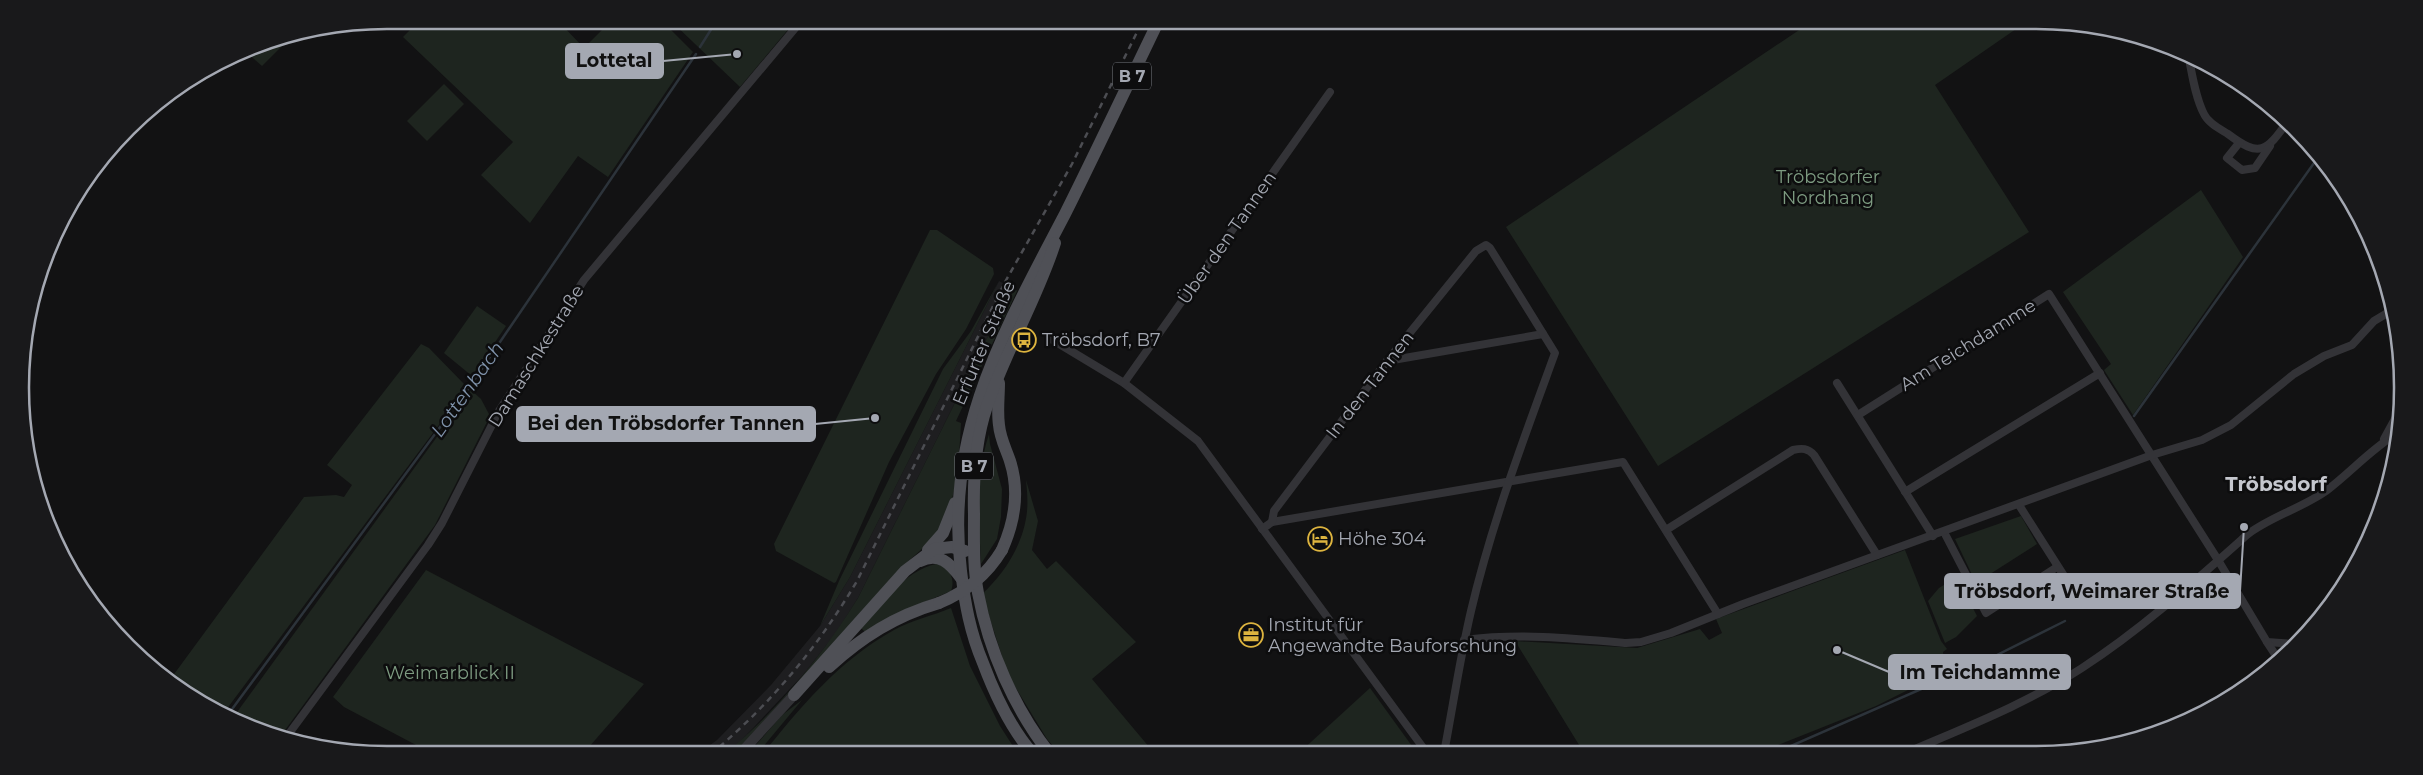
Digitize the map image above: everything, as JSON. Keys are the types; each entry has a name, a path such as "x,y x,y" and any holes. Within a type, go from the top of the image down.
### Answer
{"main road":[{"name":"Erfurter Straße","path":"958,494 969,428 986,378 1032,275 1155,29"},
{"name":"Erfurter Straße","path":"999,374 1046,273 1064,214"},
{"name":"B 7","path":"794,696 876,629 907,613 939,603 959,593 981,577 1002,550 1012,525 1016,507 1016,490 1014,474 999,425 999,374"},
{"name":"B 7","path":"999,374 986,407 976,450 973,480 974,562 982,610 1006,682 1045,746"},
{"name":"B 7","path":"958,494 958,548 968,620 987,674 1008,719 1027,746"},
{"path":"794,696 885,592 943,533 958,494"},
{"path":"913,564 934,549 946,547 958,548 966,552 974,562"},
{"path":"913,564 925,559 945,560 962,580"}],"street":[{"name":"Damaschkestraße","path":"290,732 442,524 499,411 584,280 794,29"},
{"path":"2190,64 2201,109 2205,118 2239,143 2256,150 2264,149 2273,143"},
{"name":"Über den Tannen","path":"1124,383 1330,92"},
{"path":"2239,143 2227,158 2242,170 2255,168 2283,128"},
{"name":"In den Tannen","path":"1262,529 1272,522 1274,511 1387,361 1476,251 1486,245 1495,256 1543,334"},
{"name":"Am Teichdamme","path":"1858,415 2049,294 2218,560 2275,654"},
{"path":"1464,640 1498,636 1556,637 1626,643 1641,642 1671,633 1718,614 2020,505 2152,455 2202,440 2231,425 2294,374 2324,356 2352,345 2374,320 2386,313"},
{"path":"1387,361 1543,334 1555,353 1508,483 1481,574 1464,640 1445,746"},
{"path":"1051,340 1124,383 1198,441 1422,746"},
{"path":"1905,492 2100,373"},
{"path":"1837,383 1933,536"},
{"path":"2383,441 2392,425"},
{"path":"1921,746 2018,703 2081,669 2140,626 2254,530 2327,490 2383,441 2391,437"},
{"path":"1666,530 1793,450 1800,448 1809,450 1814,455 1878,555"},
{"path":"1272,522 1623,462 1718,614"},
{"path":"2020,505 2073,590 2086,603"},
{"path":"1944,532 1986,613 2057,566"},
{"path":"2267,642 2286,643"},
{"path":"747,746 794,696"}],"shaded area":[{"path":"999,281 1012,288 858,598 836,633 803,675 738,744 735,746 709,746 771,685 820,626 850,577"}],"green space":[{"path":"411,29 566,29 584,48 603,29 670,29 693,52 608,177 578,156 530,223 481,175 513,142 403,37"},
{"path":"679,29 788,29 740,87"},
{"name":"Tröbsdorfer Nordhang","path":"1801,29 2016,29 1935,85 2029,232 1658,466 1506,227"},
{"path":"284,44 262,66 251,56"},
{"path":"444,84 464,104 427,141 407,121"},
{"path":"2201,190 2243,257 2133,415 2104,370 2111,364 2063,292"},
{"path":"930,230 937,230 993,268 994,274 966,329 936,374 889,462 834,583 776,551 774,544"},
{"path":"999,281 850,577 820,626 839,581 943,369 971,331"},
{"path":"1013,286 1017,291 956,421 961,423 960,447 954,490 943,524 926,545 899,569 742,746 734,746 781,701 798,681 829,641 858,598"},
{"path":"477,306 506,326 472,376 444,353"},
{"path":"421,344 429,348 465,385 465,390 227,708 188,686 173,675 304,497 336,495 344,497 352,485 327,465"},
{"path":"471,390 481,399 490,416 435,525 285,731 237,713"},
{"path":"989,434 1002,489 1001,517 997,539 981,564 979,498 982,466"},
{"path":"1026,480 1038,521 1032,550 1047,569 1056,561 1136,642 1092,679 1148,746 1053,746 1008,675 982,594 1006,567 1018,546 1025,523"},
{"path":"2021,516 2037,544 1976,583 1955,539"},
{"path":"1905,550 1941,641 1947,649 1943,652 1944,659 1929,666 1934,677 1876,706 1776,746 1580,746 1515,641 1637,648 1700,629 1709,640 1722,633 1716,619"},
{"path":"936,564 948,570 953,582 951,591 896,614 865,632 861,628 904,581 924,568"},
{"name":"Weimarblick II","path":"426,570 644,684 590,746 418,746 344,707 333,697"},
{"path":"1957,577 1977,616 1956,637 1945,643 1928,601 1939,588"},
{"path":"951,608 970,666 1000,726 1013,746 769,746 806,702 856,655 894,630"},
{"path":"1370,688 1412,746 1307,746"},
{"path":"802,700 764,746 755,746 782,715"}],"waterway":[{"name":"Lottenbach","path":"700,47 711,29"},
{"name":"Lottenbach","path":"231,710 466,392 696,54"},
{"path":"2134,416 2314,162"},
{"path":"1791,746 1983,662 2065,621"}],"railway":[{"path":"720,746 753,716 792,674 826,629 857,581 1005,282 1072,164 1139,29"}],"place":[{"name":"Lottetal","path":"737,54"},
{"name":"Tröbsdorf, B7","path":"1024,340"},
{"name":"Bei den Tröbsdorfer Tannen","path":"875,418"},
{"name":"Tröbsdorf, Weimarer Straße","path":"2244,527"},
{"name":"Höhe 304","path":"1320,539"},
{"name":"Institut für Angewandte Bauforschung","path":"1251,635"},
{"name":"Im Teichdamme","path":"1837,650"}],"district":[{"name":"Tröbsdorf","path":"2276,484"}]}
